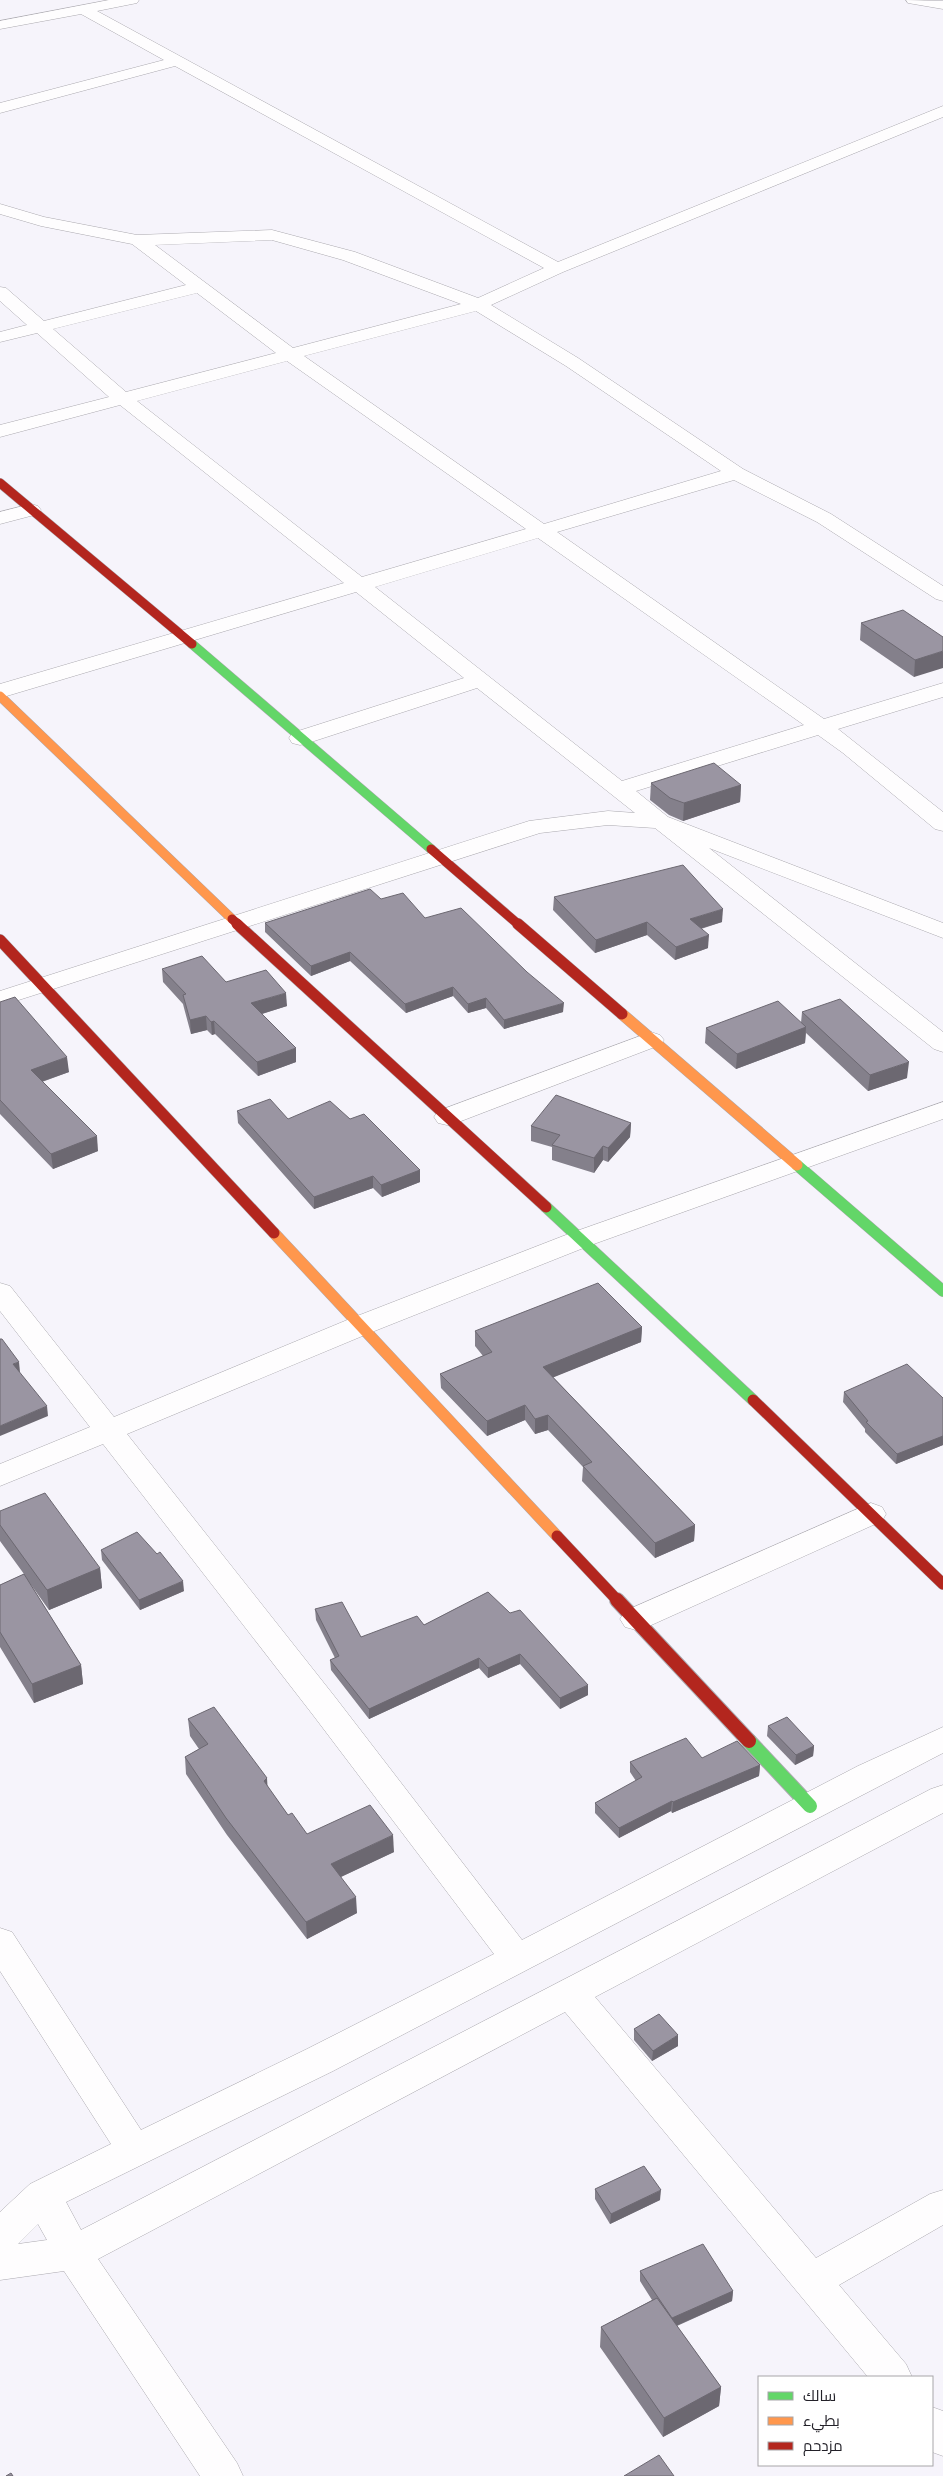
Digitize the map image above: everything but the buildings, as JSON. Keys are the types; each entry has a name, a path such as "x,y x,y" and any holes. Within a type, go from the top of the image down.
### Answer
{"street":[{"path":"0,25 132,0"},
{"path":"913,0 943,4"},
{"path":"82,9 557,268"},
{"path":"0,108 177,61"},
{"path":"0,431 478,305 557,268 943,111"},
{"path":"0,209 41,221 137,240 182,240 272,235 293,239 392,271 478,305 572,362 736,473 824,518 943,595"},
{"path":"137,240 289,354 851,748 943,824"},
{"path":"0,337 200,287"},
{"path":"0,292 122,398 943,1044"},
{"path":"0,691 736,473"},
{"path":"0,483 183,636 943,1291"},
{"path":"0,518 31,510"},
{"path":"300,738 480,680"},
{"path":"619,789 943,690"},
{"path":"0,696 236,923 700,1348 943,1584"},
{"path":"0,999 537,826 608,818 662,822 943,931"},
{"path":"0,940 810,1806"},
{"path":"447,1116 650,1040"},
{"path":"0,1476 110,1432 362,1325 580,1239 796,1164 943,1110"},
{"path":"5,1308 110,1432 324,1706 517,1959"},
{"path":"636,1619 871,1514"},
{"path":"0,2236 43,2196 320,2060 943,1739"},
{"path":"0,2263 73,2253 943,1798"},
{"path":"0,1942 135,2151"},
{"path":"571,1994 891,2376"},
{"path":"43,2196 73,2253 223,2476"},
{"path":"812,2281 943,2206"},
{"path":"933,2426 943,2438"}],"traffic: fast":[{"path":"192,644 431,849"},
{"path":"797,1165 943,1291"},
{"path":"546,1207 753,1400"},
{"path":"749,1741 810,1806"}],"traffic: slow":[{"path":"0,696 232,919"},
{"path":"622,1014 797,1165"},
{"path":"274,1233 557,1536"}],"traffic: jam":[{"path":"0,483 192,644"},
{"path":"431,849 622,1014"},
{"path":"232,919 546,1207"},
{"path":"0,940 274,1233"},
{"path":"753,1400 943,1584"},
{"path":"557,1536 749,1741"}]}
